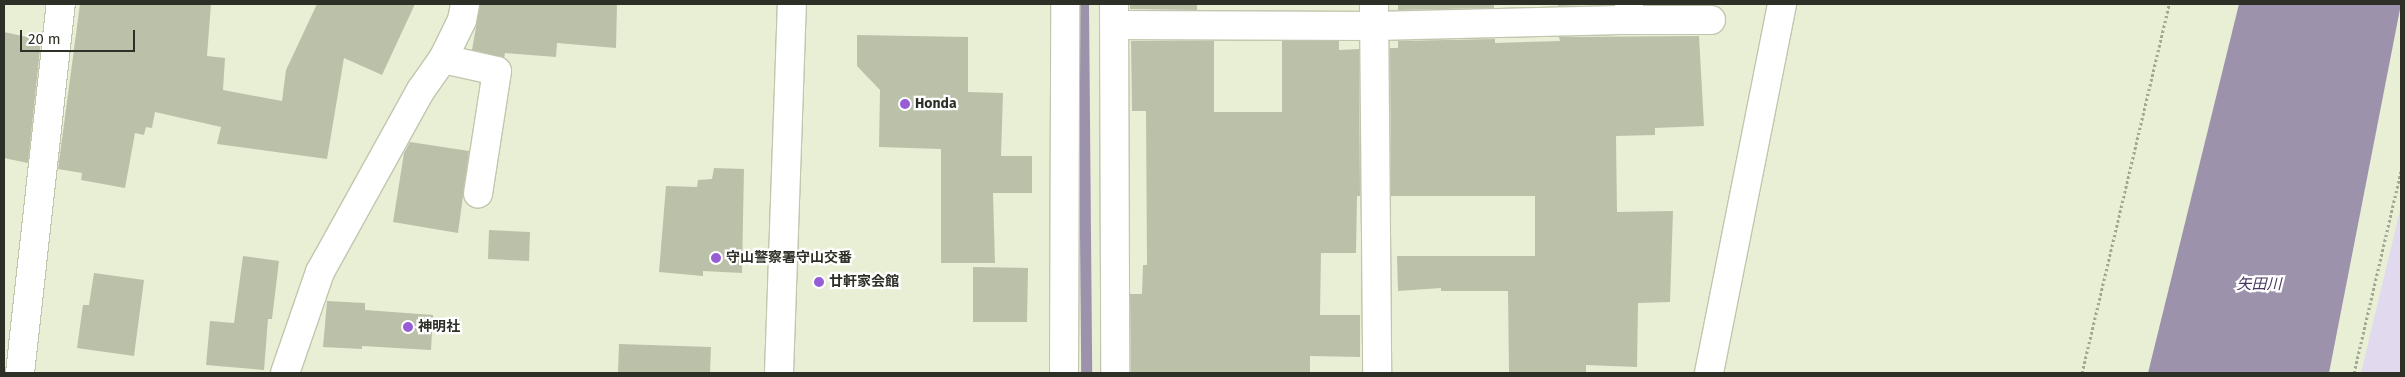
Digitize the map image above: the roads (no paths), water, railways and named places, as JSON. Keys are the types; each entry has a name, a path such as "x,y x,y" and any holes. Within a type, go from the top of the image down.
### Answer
{"street":[{"path":"20,373 61,4"},
{"path":"286,373 320,272 422,90 443,59 462,20 465,4"},
{"path":"779,373 792,4"},
{"path":"1064,373 1065,4"},
{"path":"1709,373 1782,4"},
{"path":"1115,373 1114,14 1374,15 1629,12 1711,20"},
{"path":"1374,15 1377,373"},
{"path":"443,59 497,71 478,194"}],"water":[{"name":"矢田川","path":"2239,4 2401,4 2329,373 2148,373"}],"waterway":[{"path":"1083,4 1086,373"}],"place":[{"name":"Honda","path":"905,104"},
{"name":"守山警察署守山交番","path":"716,258"},
{"name":"廿軒家会館","path":"819,282"},
{"name":"神明社","path":"408,327"}]}
